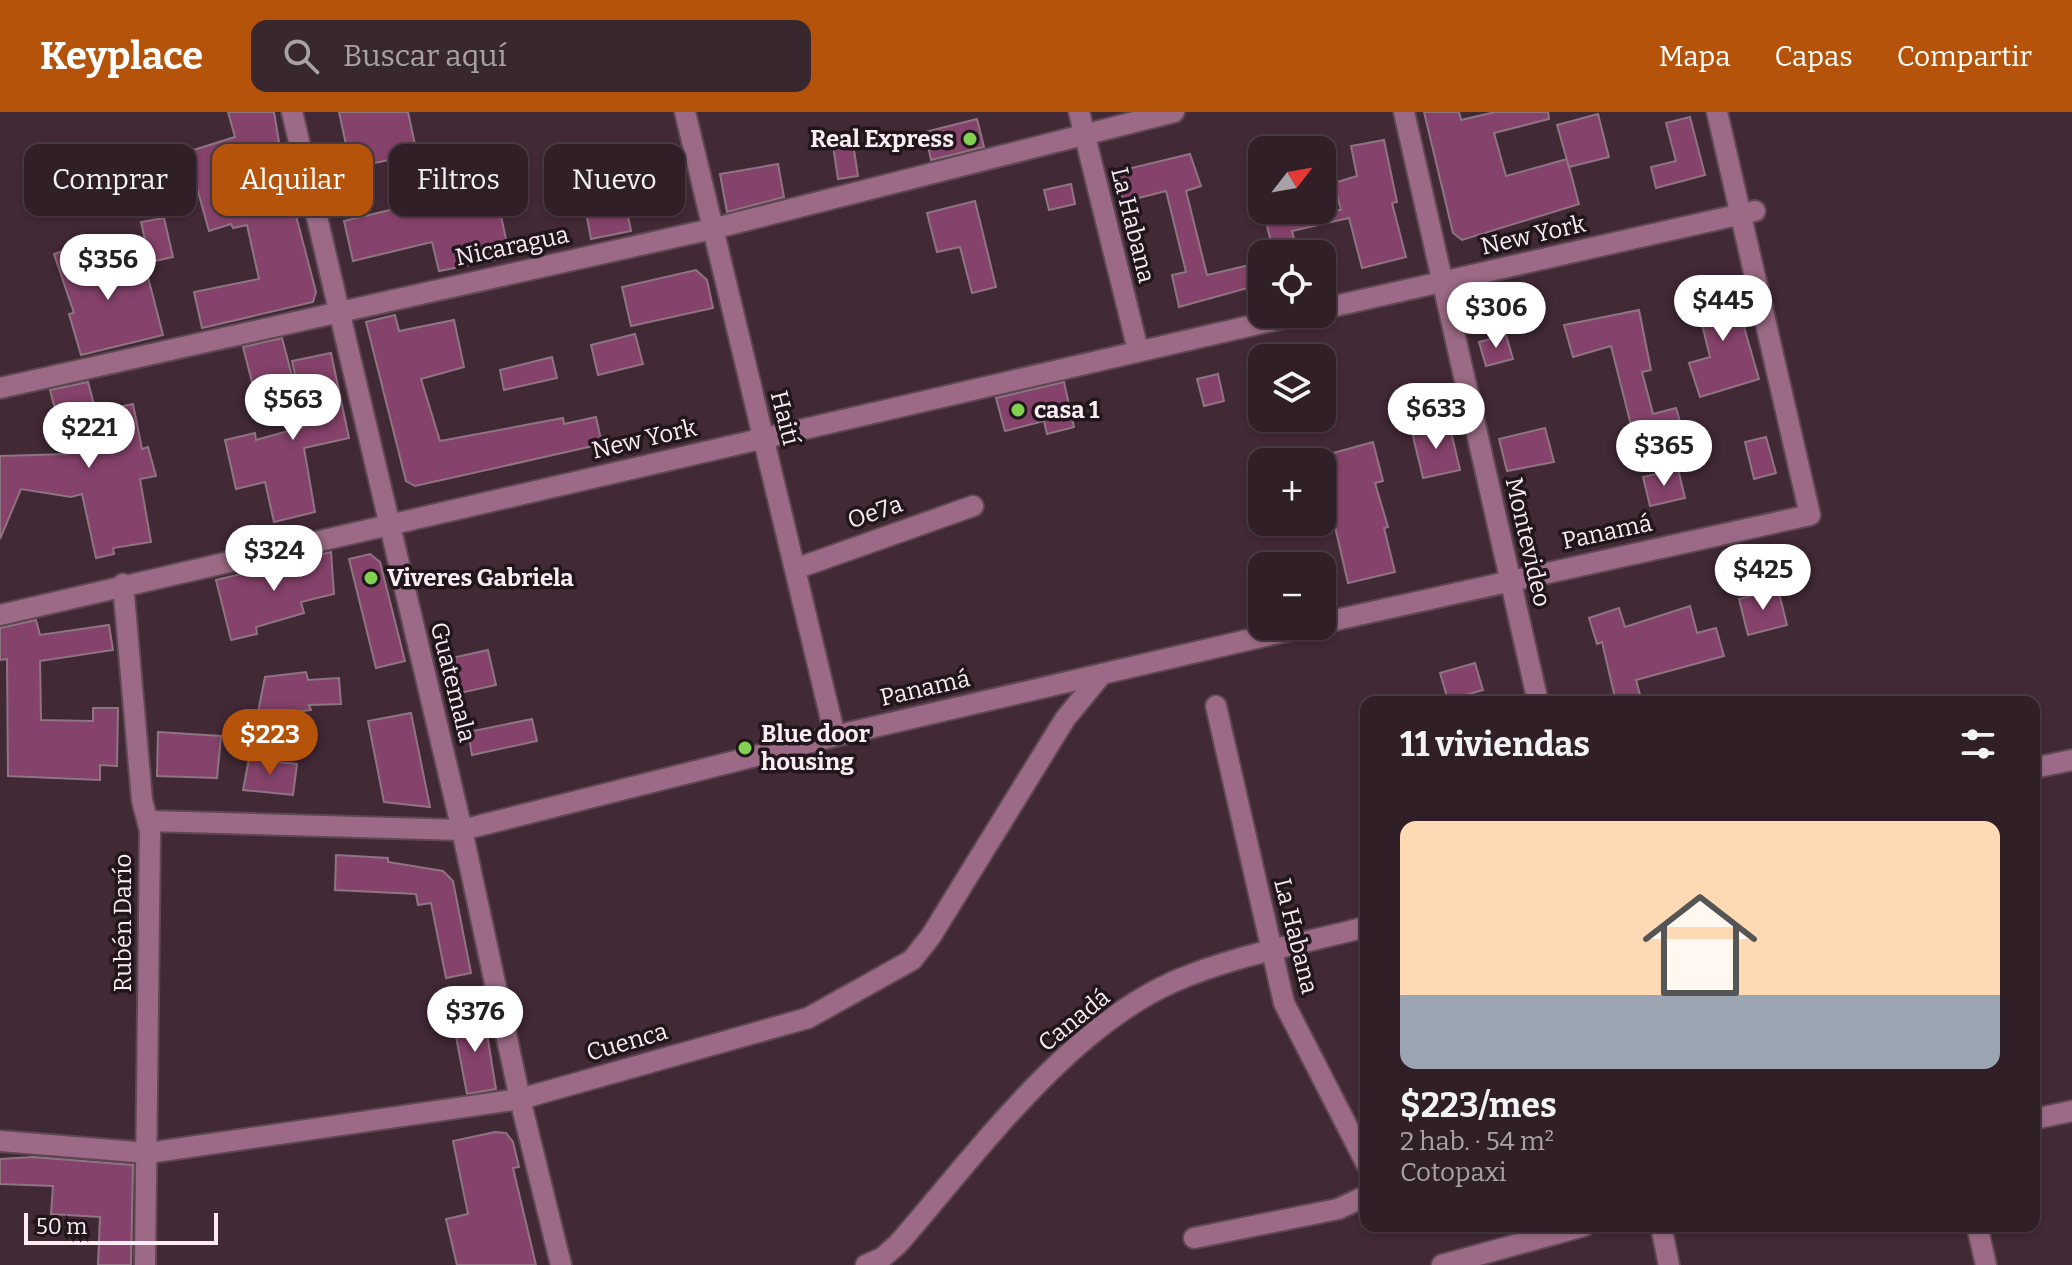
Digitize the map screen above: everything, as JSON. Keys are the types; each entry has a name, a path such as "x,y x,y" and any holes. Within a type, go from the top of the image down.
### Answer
{"street":[{"name":"Guatemala","path":"292,112 462,830 520,1099 561,1265"},
{"name":"Haití","path":"685,112 835,736"},
{"name":"La Habana","path":"1079,112 1138,350"},
{"name":"Nicaragua","path":"0,388 338,310 712,229 1174,112"},
{"name":"Montevideo","path":"1404,112 1537,696"},
{"path":"1717,112 1747,213"},
{"name":"New York","path":"1336,306 1747,213"},
{"name":"Panamá","path":"1336,620 1810,515 1747,213"},
{"name":"New York","path":"0,615 123,584 1248,326"},
{"name":"Oe7a","path":"795,569 973,506"},
{"name":"Rubén Darío","path":"123,584 142,800 149,821 145,1265"},
{"name":"Panamá","path":"149,821 462,830 835,736 1248,640"},
{"name":"Cuenca","path":"0,1141 148,1153 520,1099 808,1018 912,960 931,936 1065,719 1102,674"},
{"name":"La Habana","path":"1216,706 1284,1003 1360,1151"},
{"path":"2040,767 2072,760"},
{"name":"Canadá","path":"878,1263 1049,1073 1109,1020 1173,982 1360,929"},
{"path":"2040,1118 2072,1111"},
{"path":"1194,1238 1338,1209 1360,1199"},
{"path":"1442,1265 1562,1232"},
{"path":"1662,1232 1669,1265"},
{"path":"1978,1232 1986,1265"}],"building":[{"path":"228,112 274,112 279,144 213,144 235,137"},
{"path":"339,112 408,112 415,144 389,144 389,160 373,163 373,144 346,144"},
{"path":"1424,112 1459,112 1461,120 1495,112 1548,112 1549,119 1494,133 1506,176 1567,159 1579,204 1462,240 1453,233"},
{"path":"1598,114 1609,157 1569,167 1557,125"},
{"path":"1690,117 1705,175 1656,188 1651,167 1676,161 1666,123"},
{"path":"977,119 984,147 931,160 925,132"},
{"path":"852,137 858,176 838,179 832,139"},
{"path":"1384,140 1397,202 1392,203 1406,257 1362,268 1349,218 1336,221 1336,210 1341,210 1336,182 1357,176 1351,146"},
{"path":"212,144 212,216 296,216 316,292 313,302 202,328 194,292 259,279 247,225 233,228 231,224 209,231 196,184 196,149"},
{"path":"1190,154 1201,186 1186,191 1207,275 1248,265 1248,288 1179,307 1172,275 1186,272 1166,191 1123,202 1118,180 1123,170"},
{"path":"778,164 784,197 727,212 720,174"},
{"path":"1071,184 1075,204 1049,210 1044,190"},
{"path":"975,201 996,287 972,293 960,247 937,252 927,213"},
{"path":"389,210 389,216 501,216 510,257 439,271 432,242 353,261 344,221"},
{"path":"587,216 628,216 631,231 591,239"},
{"path":"164,218 173,257 150,262 141,222"},
{"path":"1266,224 1323,224 1292,231 1294,240 1270,240"},
{"path":"83,244 92,271 143,258 163,335 81,355 69,314 74,313 54,254"},
{"path":"696,270 707,280 713,308 631,326 622,287"},
{"path":"1731,282 1759,379 1700,397 1689,363 1710,357 1694,291"},
{"path":"1639,310 1651,370 1642,372 1653,414 1676,408 1682,428 1635,441 1611,346 1573,357 1564,325"},
{"path":"395,315 399,331 454,320 464,367 421,379 440,441 563,418 564,424 596,417 602,444 415,486 406,481 366,322"},
{"path":"635,334 643,364 598,375 591,345"},
{"path":"1506,335 1513,359 1486,366 1479,342"},
{"path":"282,338 292,376 253,386 243,347"},
{"path":"331,353 349,438 304,448 315,512 274,522 265,482 236,489 225,440 255,433 256,440 306,426 292,361"},
{"path":"552,357 557,378 504,390 500,370"},
{"path":"1218,374 1224,401 1204,406 1197,379"},
{"path":"88,382 96,412 133,404 142,449 148,447 156,476 140,479 151,542 113,548 114,554 96,558 82,494 71,497 21,489 0,539 0,456 67,454 50,390"},
{"path":"1064,382 1074,427 1047,434 1044,421 1005,431 996,398"},
{"path":"1449,423 1460,470 1423,478 1412,432"},
{"path":"1545,428 1554,462 1507,471 1499,439"},
{"path":"1766,437 1776,473 1754,479 1745,442"},
{"path":"1373,442 1383,481 1375,483 1388,527 1384,528 1395,572 1348,583 1336,531 1336,452"},
{"path":"1678,469 1685,498 1650,506 1643,477"},
{"path":"331,552 334,594 301,602 304,613 256,627 257,634 231,640 216,580"},
{"path":"370,554 380,562 405,661 376,668 349,559"},
{"path":"1793,554 1797,573 1770,579 1766,559"},
{"path":"1778,589 1787,625 1748,635 1739,599"},
{"path":"1690,606 1697,633 1716,628 1724,656 1636,680 1640,696 1615,696 1602,642 1597,644 1589,618 1619,608 1625,627"},
{"path":"36,620 40,635 109,625 113,650 40,661 41,720 93,721 93,708 118,708 117,766 100,765 100,780 8,776 7,659 0,660 0,628"},
{"path":"488,650 496,685 455,694 447,659"},
{"path":"1475,663 1483,690 1462,696 1447,696 1440,673"},
{"path":"306,672 308,680 339,678 341,704 309,705 311,710 257,717 265,677"},
{"path":"411,713 430,807 384,802 368,721"},
{"path":"532,719 537,741 472,755 468,732"},
{"path":"158,732 221,736 217,778 157,776"},
{"path":"249,759 297,764 293,795 243,790"},
{"path":"336,855 388,858 388,862 443,871 453,881 471,973 446,978 431,903 418,905 416,894 335,890"},
{"path":"484,1015 496,1089 467,1094 453,1021"},
{"path":"495,1132 506,1133 513,1142 519,1167 513,1168 536,1265 457,1265 446,1219 468,1214 453,1141"},
{"path":"33,1157 133,1165 131,1265 98,1265 100,1217 51,1214 53,1186 0,1184 0,1159"}],"place":[{"name":"Real Express","path":"970,139"},
{"name":"casa 1","path":"1018,410"},
{"name":"Viveres Gabriela","path":"371,578"},
{"name":"Blue door housing","path":"745,748"}]}
